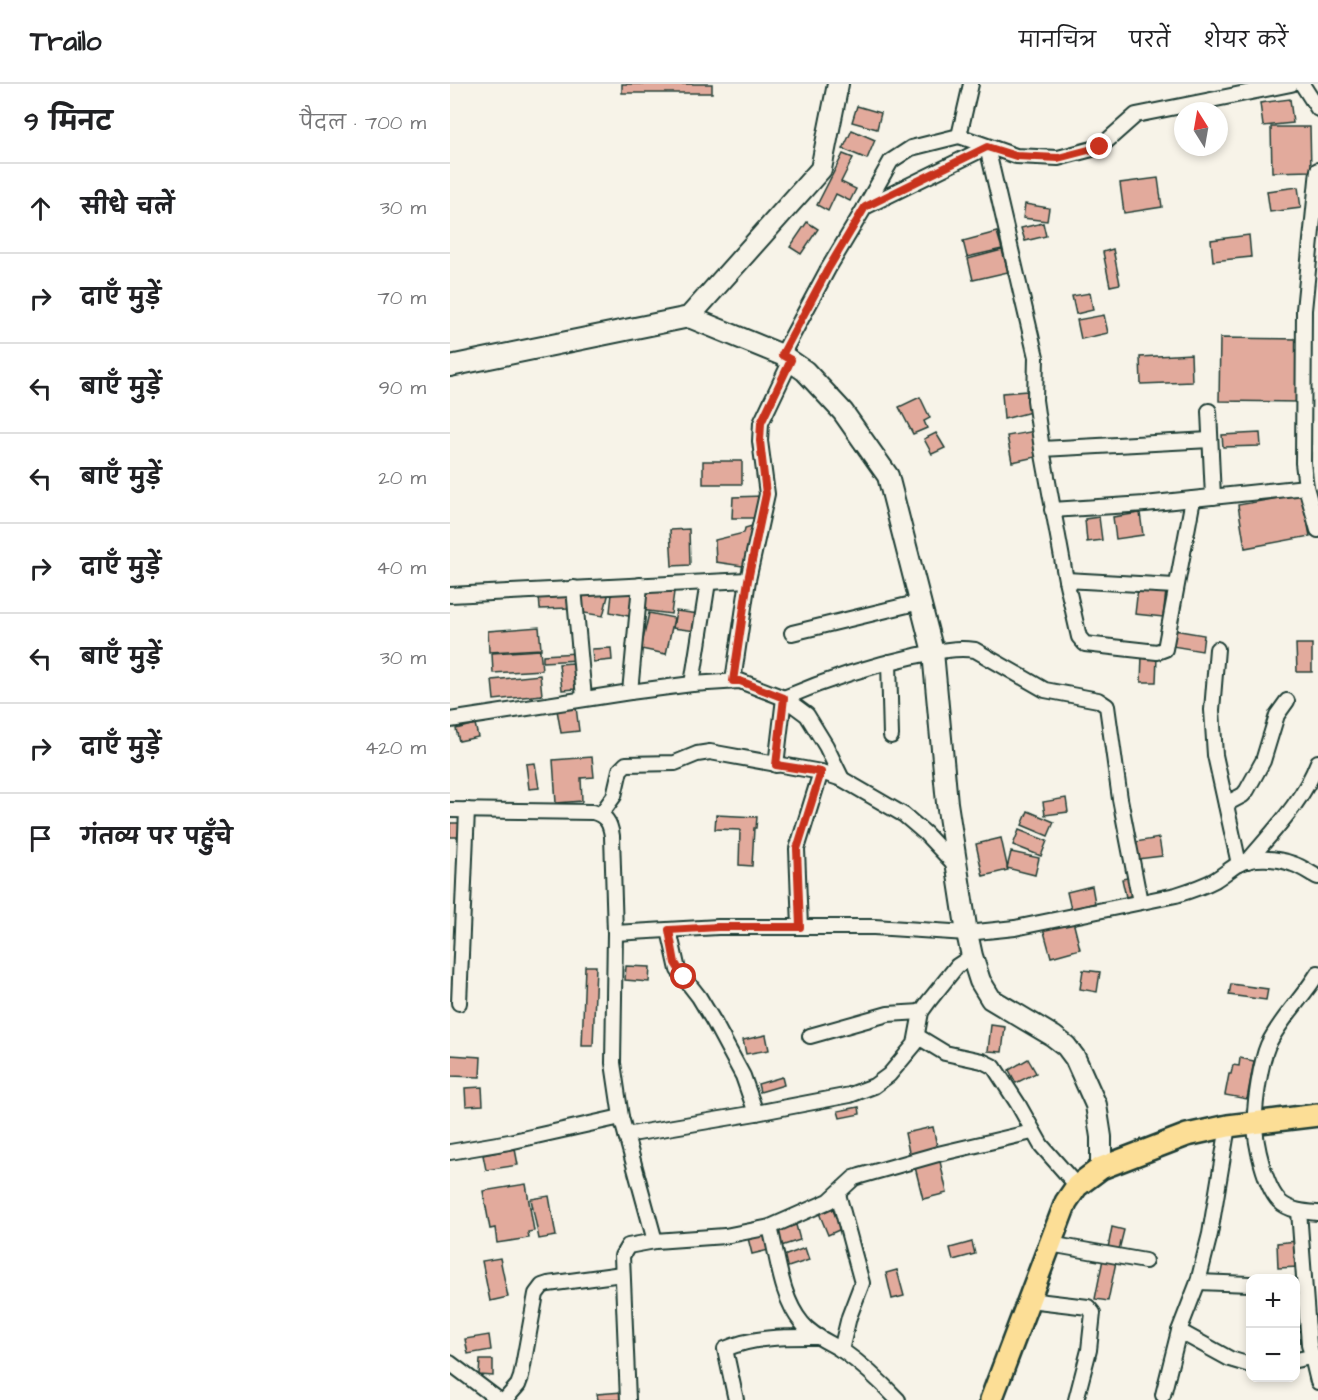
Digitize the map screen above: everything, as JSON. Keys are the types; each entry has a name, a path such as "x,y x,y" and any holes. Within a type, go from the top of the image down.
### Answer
{"main road":[{"path":"690,317 821,169 838,84"},
{"path":"450,366 690,317 787,357 805,371 843,411 888,476 933,652 947,803 966,933 972,956 981,981 991,999 1053,1036 1066,1046 1075,1058 1096,1105 1101,1137 1101,1168"},
{"path":"992,1400 1066,1202 1077,1186 1101,1168 1187,1135 1254,1122 1318,1115"}],"street":[{"path":"959,136 971,84"},
{"path":"733,681 748,580 766,494 760,441 761,423 787,357 828,269 891,160 911,148 959,136 1016,156 1058,158 1100,147 1136,115 1291,84"},
{"path":"1302,84 1316,101"},
{"path":"865,207 987,147"},
{"path":"987,147 1036,357 1035,400 1052,510 1079,637 1085,644 1163,651 1193,499"},
{"path":"1318,170 1312,273 1304,310 1303,428 1306,487 1315,510 1318,530"},
{"path":"1209,411 1213,497"},
{"path":"1042,449 1210,440"},
{"path":"1052,510 1306,487"},
{"path":"450,595 748,580"},
{"path":"1066,580 1175,586"},
{"path":"692,684 708,582"},
{"path":"630,692 640,585"},
{"path":"573,588 584,698"},
{"path":"792,633 920,602"},
{"path":"1217,648 1212,710 1215,755 1226,804 1244,862"},
{"path":"784,698 830,678 933,652 962,649 975,650 1020,678 1045,690 1098,700 1107,706 1120,798 1140,902"},
{"path":"889,662 891,736"},
{"path":"450,720 584,698 692,684 740,681 784,698 807,715 842,779"},
{"path":"776,765 784,698"},
{"path":"1226,804 1248,790 1263,760 1277,715 1287,702"},
{"path":"601,814 614,796 620,770 626,764 675,763 697,754 710,752 821,772 842,779 904,815 956,866"},
{"path":"615,933 718,927 874,927 966,933 1032,925 1198,888 1216,880 1244,862 1299,801 1311,781 1318,762"},
{"path":"800,927 797,849 821,772"},
{"path":"450,810 592,812 601,814 610,824 615,933 614,1063 621,1117 655,1241"},
{"path":"459,1003 467,810"},
{"path":"450,857 465,858"},
{"path":"1244,862 1265,858 1294,864 1318,877"},
{"path":"669,930 678,970 699,997 714,1022 742,1076 756,1113"},
{"path":"626,1135 849,1095 874,1086 894,1069 915,1044 921,1012 957,966 972,956"},
{"path":"1318,973 1269,1044 1261,1068 1254,1122 1263,1165 1273,1193 1284,1205 1299,1211 1318,1213"},
{"path":"810,1036 888,1014 921,1012"},
{"path":"917,1036 945,1053 989,1064 1018,1104 1032,1132 1077,1186"},
{"path":"450,1152 509,1142 621,1117"},
{"path":"1163,1395 1179,1331 1198,1282 1210,1234 1223,1127"},
{"path":"628,1400 622,1274 624,1250 634,1244 725,1236 770,1227 818,1207 860,1176 1032,1132"},
{"path":"838,1194 862,1283 849,1317 841,1350"},
{"path":"1299,1211 1300,1274"},
{"path":"770,1227 786,1292 800,1321 810,1332 841,1350 882,1383 898,1400"},
{"path":"1050,1244 1144,1261"},
{"path":"505,1400 518,1385 521,1377 538,1289 548,1284 622,1274"},
{"path":"1198,1282 1246,1284"},
{"path":"1300,1286 1311,1357 1318,1382"},
{"path":"1029,1300 1088,1307 1093,1313 1089,1350 1076,1400"},
{"path":"1179,1331 1230,1359 1246,1364"},
{"path":"736,1400 725,1349 738,1343 771,1337 819,1337"},
{"path":"1300,1359 1311,1357"},
{"path":"450,1363 499,1400"}],"building":[{"path":"622,84 712,84 712,93 622,93"},
{"path":"1290,99 1293,123 1263,126 1260,103"},
{"path":"857,106 881,113 877,129 852,122"},
{"path":"1271,127 1310,127 1311,171 1272,172"},
{"path":"852,130 875,140 867,159 843,149"},
{"path":"843,154 853,158 841,182 856,189 850,201 836,194 828,211 817,205"},
{"path":"1158,178 1162,207 1124,213 1120,183"},
{"path":"1298,187 1301,208 1270,212 1267,191"},
{"path":"1025,204 1049,208 1047,221 1023,218"},
{"path":"807,222 818,229 801,254 790,247"},
{"path":"1043,223 1046,236 1025,241 1021,228"},
{"path":"997,232 1002,249 967,257 963,241"},
{"path":"1249,235 1251,257 1213,261 1211,240"},
{"path":"1113,249 1120,284 1110,286 1103,252"},
{"path":"1002,250 1008,272 973,280 968,259"},
{"path":"1090,293 1093,310 1076,314 1072,296"},
{"path":"1104,315 1108,333 1081,339 1077,320"},
{"path":"1220,338 1301,339 1299,402 1219,401"},
{"path":"1191,354 1192,382 1141,384 1140,357"},
{"path":"1027,391 1028,401 1031,399 1031,412 1004,419 1002,393"},
{"path":"920,397 930,418 924,421 927,428 913,434 899,407"},
{"path":"1035,431 1040,456 1012,462 1007,436"},
{"path":"936,433 945,448 932,454 924,439"},
{"path":"1260,433 1261,446 1223,447 1222,435"},
{"path":"703,461 742,461 742,484 703,484"},
{"path":"1302,494 1310,536 1245,548 1238,505"},
{"path":"762,496 761,518 732,518 733,497"},
{"path":"1140,513 1143,535 1116,539 1113,517"},
{"path":"1099,517 1102,540 1087,542 1085,519"},
{"path":"755,525 749,567 716,562 715,540 744,533 745,528"},
{"path":"689,529 690,565 672,566 670,530"},
{"path":"644,588 674,592 671,614 641,610"},
{"path":"1138,588 1166,591 1163,617 1135,614"},
{"path":"609,592 603,616 578,612 581,595"},
{"path":"636,592 633,617 610,612 612,594"},
{"path":"567,593 568,608 540,609 539,595"},
{"path":"676,611 699,614 696,631 673,628"},
{"path":"649,613 674,618 666,654 641,649"},
{"path":"539,627 541,649 489,652 488,631"},
{"path":"1174,630 1204,635 1202,651 1172,646"},
{"path":"1296,644 1312,644 1312,672 1297,672"},
{"path":"611,648 612,660 593,662 592,649"},
{"path":"540,650 542,670 493,673 492,653"},
{"path":"577,653 578,660 543,662 543,655"},
{"path":"1142,656 1157,657 1156,682 1141,682"},
{"path":"573,663 575,689 562,690 559,664"},
{"path":"540,675 542,695 494,700 492,680"},
{"path":"576,707 579,731 561,733 557,710"},
{"path":"475,724 478,737 459,741 456,729"},
{"path":"592,757 594,777 581,778 582,801 556,803 553,760"},
{"path":"535,763 539,788 529,789 526,764"},
{"path":"1066,798 1068,812 1045,815 1043,802"},
{"path":"1028,811 1054,822 1048,836 1022,825"},
{"path":"716,815 757,817 756,828 754,828 752,866 739,865 740,830 715,829"},
{"path":"450,823 463,823 463,837 450,837"},
{"path":"1019,830 1047,841 1041,856 1013,845"},
{"path":"1001,838 1008,870 983,876 976,844"},
{"path":"1159,838 1162,856 1138,859 1135,842"},
{"path":"1011,852 1039,858 1035,875 1007,868"},
{"path":"1132,877 1136,895 1126,897 1122,879"},
{"path":"1092,886 1095,903 1071,909 1067,892"},
{"path":"1073,921 1080,949 1051,957 1043,928"},
{"path":"585,966 596,966 593,1046 582,1046"},
{"path":"626,966 650,967 649,982 625,980"},
{"path":"1083,970 1100,972 1097,992 1080,989"},
{"path":"1231,984 1268,989 1266,1000 1229,995"},
{"path":"991,1025 1005,1027 1002,1052 988,1051"},
{"path":"766,1035 769,1050 746,1054 743,1040"},
{"path":"450,1055 481,1057 480,1077 450,1076"},
{"path":"1240,1058 1254,1061 1247,1099 1225,1095 1229,1074 1231,1074 1233,1065 1239,1066"},
{"path":"1028,1059 1036,1073 1016,1083 1009,1070"},
{"path":"782,1077 784,1085 760,1092 758,1084"},
{"path":"482,1087 483,1105 466,1106 465,1088"},
{"path":"859,1107 860,1114 840,1118 838,1111"},
{"path":"933,1127 938,1151 910,1157 905,1133"},
{"path":"515,1149 518,1165 486,1170 483,1155"},
{"path":"939,1157 947,1193 923,1199 914,1163"},
{"path":"526,1184 534,1231 528,1232 529,1238 497,1243 495,1228 490,1229 483,1191"},
{"path":"549,1196 556,1236 539,1239 531,1199"},
{"path":"832,1208 841,1229 828,1235 819,1213"},
{"path":"796,1225 800,1240 781,1246 776,1231"},
{"path":"1112,1227 1124,1230 1119,1250 1108,1248"},
{"path":"765,1234 769,1250 752,1254 748,1238"},
{"path":"1297,1241 1298,1267 1278,1268 1277,1243"},
{"path":"972,1242 975,1254 953,1260 950,1248"},
{"path":"805,1248 809,1260 785,1268 781,1257"},
{"path":"1104,1254 1117,1257 1108,1301 1095,1299"},
{"path":"500,1258 508,1297 490,1301 482,1261"},
{"path":"897,1270 904,1296 892,1299 886,1273"},
{"path":"489,1335 491,1350 468,1354 465,1339"},
{"path":"480,1360 493,1360 493,1376 479,1375"},
{"path":"622,1392 623,1400 598,1400 597,1394"}],"route":[{"path":"684,977 675,963 669,930 718,927 800,927 797,849 821,772 776,765 784,698 740,681 733,681 748,580 764,511 767,485 760,429 791,360 782,355 828,269 865,207 987,147 1016,156 1058,158 1100,147"}]}
